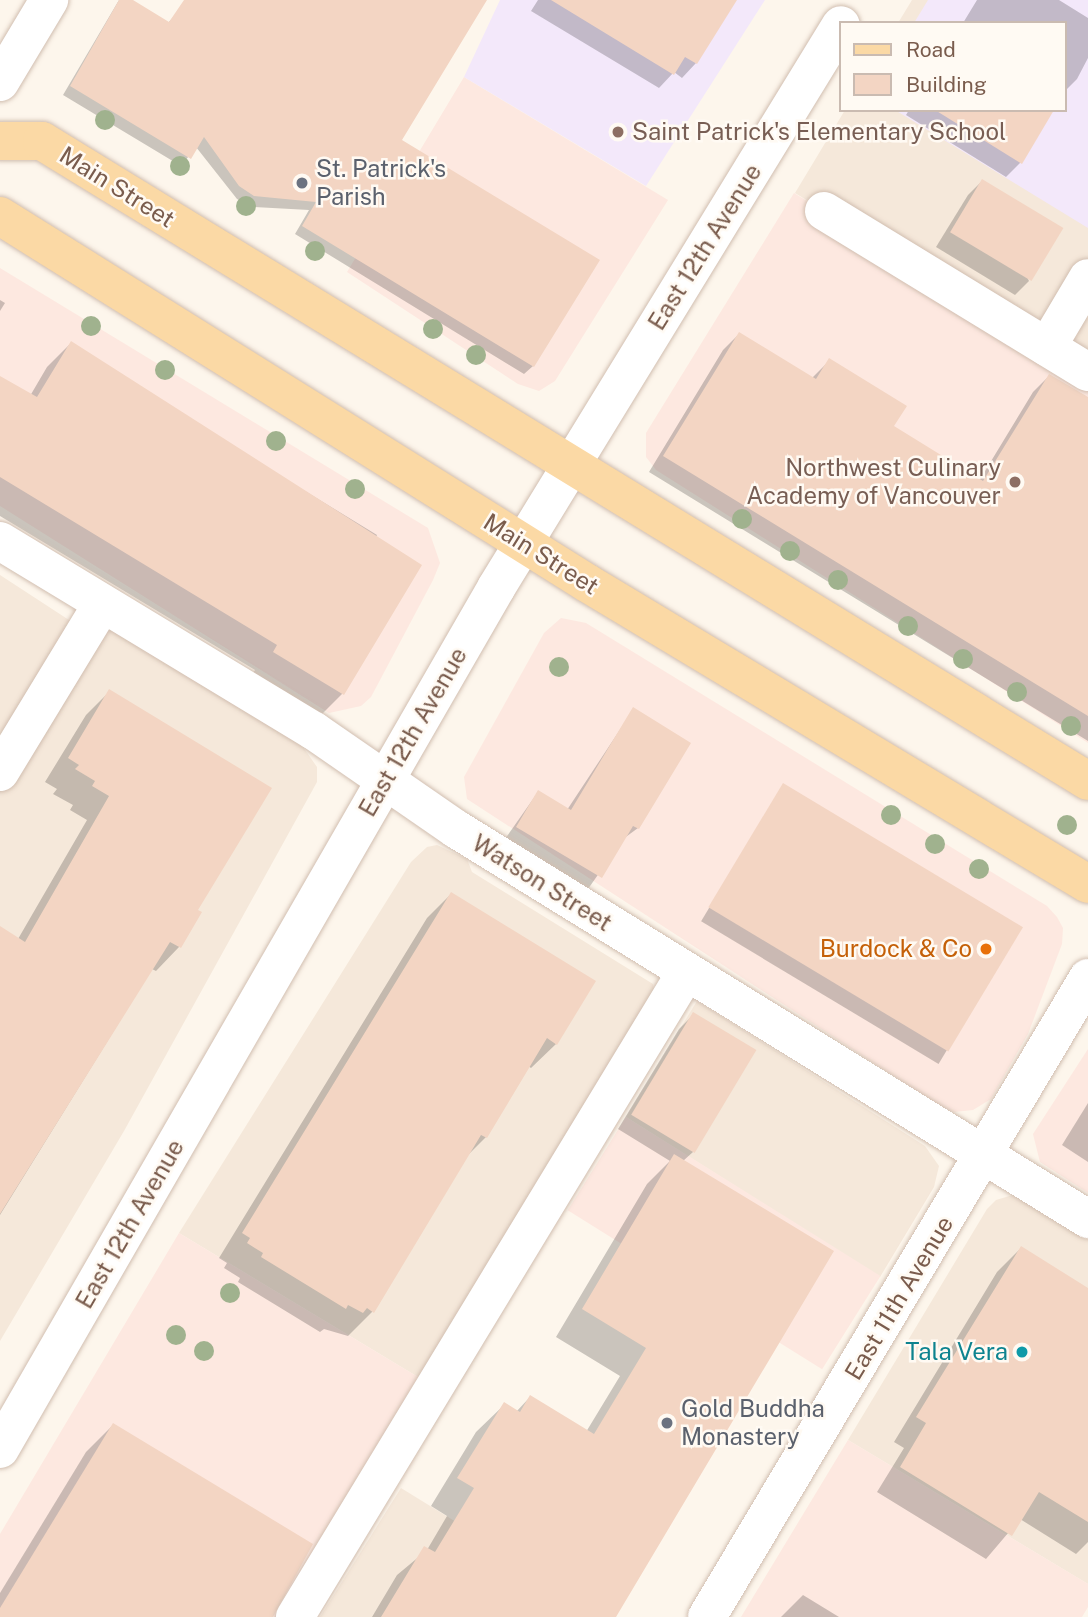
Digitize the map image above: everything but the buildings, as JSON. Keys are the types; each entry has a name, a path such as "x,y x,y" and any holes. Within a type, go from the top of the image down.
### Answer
{"main road":[{"name":"Main Street","path":"0,141 42,141 1088,780"},
{"name":"Main Street","path":"0,216 523,543 1088,884"}],"street":[{"path":"0,82 49,0"},
{"name":"East 12th Avenue","path":"844,21 857,0"},
{"name":"East 12th Avenue","path":"0,1449 523,543 839,29"},
{"path":"824,211 1088,372"},
{"path":"1047,347 1088,278"},
{"name":"Watson Street","path":"0,541 314,731 685,974 1088,1219"},
{"path":"0,772 102,604"},
{"path":"295,1617 685,974"},
{"name":"East 11th Avenue","path":"707,1617 985,1156 1088,978"}],"shaded area":[{"name":"Saint Patrick's Elementary School","path":"500,0 765,0 646,186 464,77"},
{"path":"912,0 1088,0 1088,372 795,193 844,112 1067,112 1067,21 899,21"},
{"path":"928,0 1088,0 1088,228 898,112 1067,112 1067,21 915,21"},
{"path":"464,77 668,200 555,381 539,391 518,384 347,272"},
{"path":"794,193 1088,372 1088,743 656,470 646,457 646,433"},
{"path":"0,268 428,528 440,563 371,697 361,706 329,713 0,506"},
{"path":"0,575 69,620 132,635 303,747 317,767 317,782 124,1131 0,1341"},
{"path":"561,618 586,623 1047,906 1057,917 1063,928 1062,944 1028,1034 991,1099 973,1110 954,1112 940,1106 467,799 464,777 544,633"},
{"path":"437,845 467,859 472,872 653,984 655,994 423,1380 179,1233 411,862 427,847"},
{"path":"697,1001 925,1146 939,1166 934,1187 880,1277 626,1117"},
{"path":"1088,1049 1088,1193 1040,1162 1033,1134"},
{"path":"626,1117 880,1276 822,1369 568,1210"},
{"path":"1020,1193 1088,1235 1088,1584 848,1440 987,1209 996,1200"},
{"path":"179,1233 423,1380 279,1617 0,1617 0,1534"},
{"path":"848,1440 1088,1584 1088,1607 1082,1617 741,1617"},
{"path":"401,1488 610,1617 320,1617"}],"place":[{"name":"Saint Patrick's Elementary School","path":"618,132"},
{"name":"St. Patrick's Parish","path":"302,183"},
{"name":"Northwest Culinary Academy of Vancouver","path":"1015,482"},
{"name":"Burdock & Co","path":"986,949"},
{"name":"Tala Vera","path":"1022,1352"},
{"name":"Gold Buddha Monastery","path":"667,1423"}]}
